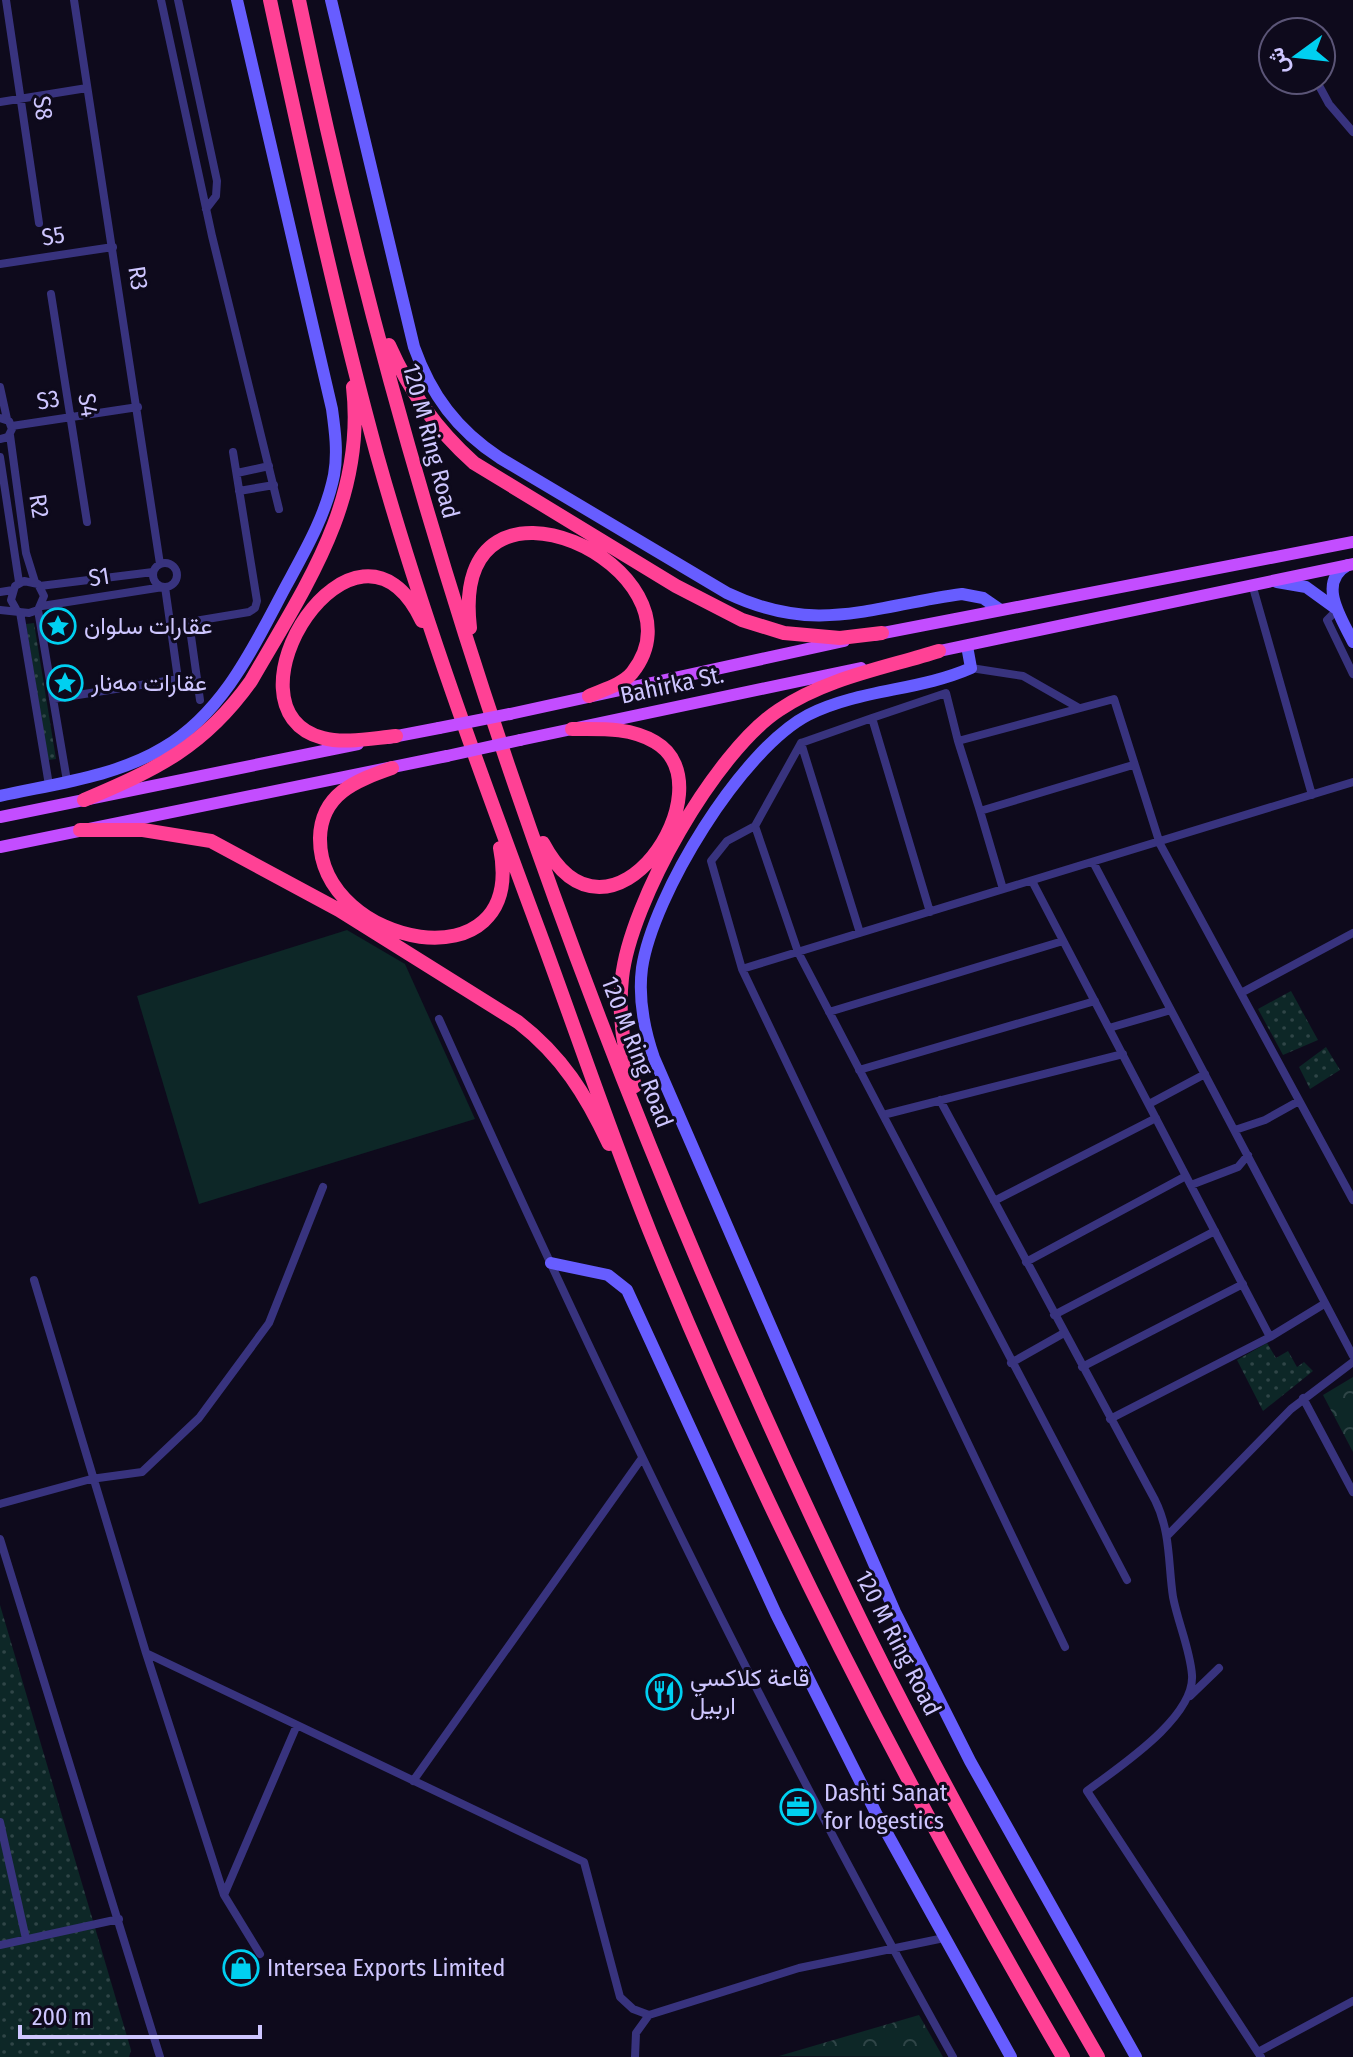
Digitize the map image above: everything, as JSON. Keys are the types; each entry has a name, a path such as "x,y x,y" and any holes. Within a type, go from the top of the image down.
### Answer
{"highway":[{"name":"120 M Ring Road","path":"270,0 378,458 491,809 650,1232 761,1484 832,1629 924,1808 1063,2057"},
{"name":"120 M Ring Road","path":"299,0 369,297 430,523 522,804 664,1182 753,1390 851,1600 997,1881 1098,2057"},
{"path":"369,297 394,356 424,410 446,437 474,463 676,586 742,620 784,633 840,638 882,633"},
{"path":"84,800 164,765 195,744 232,707 269,650 342,512 355,436 348,339"},
{"path":"475,664 468,611 474,565 498,543 515,536 538,533 558,536 594,551 615,567 646,615 648,641 631,675 589,696"},
{"path":"396,736 323,738 306,730 293,715 284,690 284,671 293,637 316,604 340,584 361,578 373,578 399,588 415,606 448,680"},
{"path":"664,1182 621,1029 624,964 631,931 646,899 707,789 728,758 760,725 778,710 828,685 939,651"},
{"path":"522,804 558,868 582,884 606,886 625,880 636,874 660,848 670,830 678,791 677,771 669,755 659,743 631,732 572,729"},
{"path":"392,768 345,787 329,802 320,823 320,851 336,889 349,905 387,928 422,938 450,938 465,935 488,916 501,892 503,864 491,809"},
{"path":"80,830 143,830 211,841 339,910 518,1022 543,1041 576,1081 650,1232"}],"main road":[{"name":"Bahirka St.","path":"0,817 510,714 999,609 1353,542"},
{"name":"Bahirka St.","path":"0,847 392,768 1350,564"}],"street":[{"name":"S8","path":"6,0 39,223"},
{"name":"R3","path":"74,0 160,564"},
{"path":"161,0 206,209 279,509"},
{"path":"178,0 217,181 216,196 206,209"},
{"path":"0,796 132,762 164,748 198,720 228,688 243,666 319,522 334,476 336,442 332,409 237,0"},
{"path":"331,0 414,347 435,394 468,435 500,458 714,585 762,607 826,617 962,594 983,598 999,609"},
{"path":"0,102 87,88"},
{"path":"1325,96 1353,132"},
{"name":"S5","path":"0,264 113,247"},
{"name":"S4","path":"51,294 87,522"},
{"name":"R2","path":"0,387 26,553 38,584"},
{"name":"S3","path":"0,439 7,425 138,407"},
{"path":"200,700 189,622 249,612 255,608 257,601 233,452"},
{"name":"R2","path":"0,457 16,586"},
{"path":"237,473 269,466"},
{"path":"239,491 274,485"},
{"path":"53,699 178,679 164,587 154,580 153,572 160,564 168,563 177,571 175,583 164,587"},
{"path":"1350,564 1335,574 1331,585 1337,610 1353,642"},
{"name":"S1","path":"38,584 153,572"},
{"path":"1312,795 1256,583 1306,587 1337,610"},
{"path":"0,592 16,586 38,584 44,596 40,608 67,781"},
{"path":"16,586 11,600 18,610 49,785"},
{"name":"S1","path":"40,608 164,587"},
{"path":"0,610 40,608"},
{"path":"1337,610 1327,620 1353,674"},
{"path":"967,646 971,668"},
{"path":"1080,708 1023,676 971,668 831,704 792,725 757,754 720,803 661,910 643,968 642,1013 654,1058 895,1612 991,1800 1136,2057"},
{"path":"1003,889 946,693 801,743 755,826 727,841 711,861 742,969 1065,1647"},
{"path":"958,741 1114,699 1160,844 1353,1200"},
{"path":"872,718 930,912"},
{"path":"801,743 860,933"},
{"path":"980,811 1133,765"},
{"path":"742,969 1160,844 1353,782"},
{"path":"755,826 798,952 1127,1580"},
{"path":"1093,862 1353,1359 1303,1398 1168,1535"},
{"path":"1032,881 1270,1337"},
{"path":"1241,993 1353,933"},
{"path":"829,1012 1063,941"},
{"path":"859,1070 1095,1001"},
{"path":"1109,1028 1171,1010"},
{"path":"439,1019 582,1336 642,1458 892,1946 953,2057"},
{"path":"883,1115 1123,1054"},
{"path":"1149,1104 1205,1074"},
{"path":"940,1100 1159,1509 1168,1535 1174,1599 1192,1674 1186,1700"},
{"path":"1235,1130 1265,1120 1299,1101"},
{"path":"994,1201 1156,1118"},
{"path":"1191,1185 1238,1167 1248,1155"},
{"path":"1026,1262 1186,1176"},
{"path":"0,1504 91,1479 142,1472 199,1418 269,1323 323,1187"},
{"path":"1054,1315 1215,1231"},
{"path":"551,1263 608,1275 627,1290 776,1614 944,1938 1011,2057"},
{"path":"34,1280 91,1479 224,1895 260,1954"},
{"path":"1082,1367 1243,1284"},
{"path":"1110,1419 1270,1337 1324,1304"},
{"path":"1011,1363 1064,1333"},
{"path":"1303,1398 1353,1492"},
{"path":"413,1781 642,1458"},
{"path":"0,1539 4,1567 119,1919 160,2057"},
{"path":"146,1653 584,1862 620,1997 633,2009 649,2015"},
{"path":"1219,1668 1134,1759 1087,1791 1259,2055 1353,2001"},
{"path":"224,1895 297,1725"},
{"path":"0,1822 26,1939"},
{"path":"0,1878 12,1875"},
{"path":"0,1945 119,1919"},
{"path":"635,2057 636,2033 649,2015 799,1968 892,1946 944,1938"}],"green space":[{"path":"34,623 56,759 48,760 26,624"},
{"path":"347,930 405,964 475,1119 199,1204 137,996"},
{"path":"1291,991 1318,1040 1283,1055 1258,1009"},
{"path":"1326,1047 1340,1070 1310,1089 1299,1067"},
{"path":"1267,1343 1276,1358 1288,1351 1297,1367 1304,1362 1313,1371 1263,1411 1237,1360"},
{"path":"1353,1377 1353,1452 1323,1395"},
{"path":"0,1605 131,2050 129,2057 0,2057"},
{"path":"919,2015 943,2057 779,2056"}],"place":[{"name":"عقارات سلوان","path":"58,626"},
{"name":"عقارات مەنار","path":"65,683"},
{"name":"قاعة كلاكسي اربيل","path":"664,1692"},
{"name":"Dashti Sanat for logestics","path":"798,1807"},
{"name":"Intersea Exports Limited","path":"241,1968"}]}
